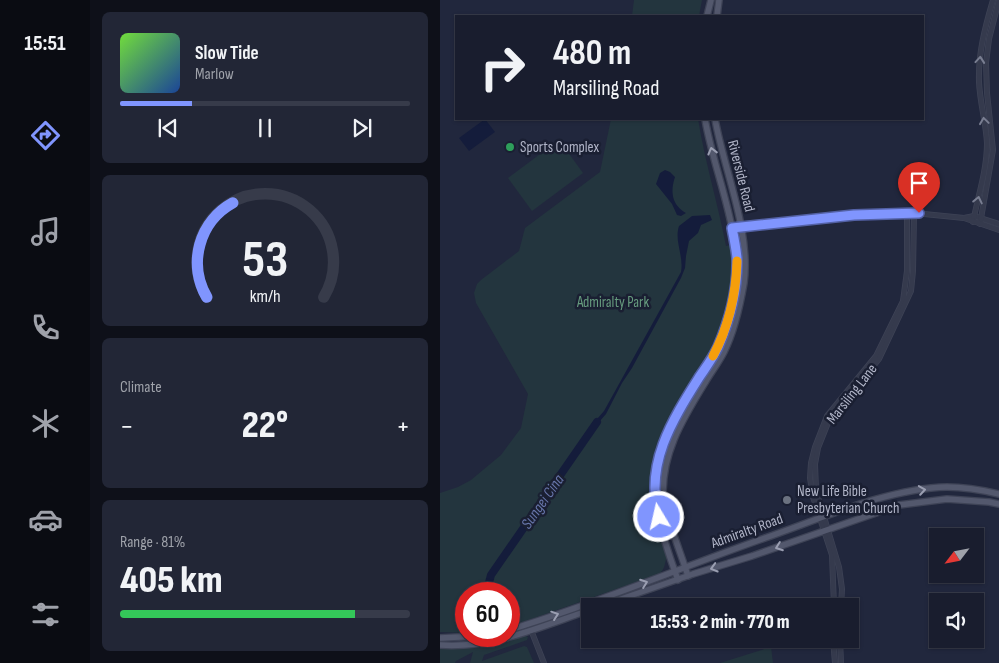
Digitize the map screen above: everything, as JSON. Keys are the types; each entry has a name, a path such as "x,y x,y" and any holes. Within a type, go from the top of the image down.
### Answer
{"main road":[{"path":"707,15 710,0"},
{"path":"717,15 719,0"},
{"name":"Riverside Road","path":"678,580 655,505 654,480 659,452 669,428 712,358 727,324 734,298 736,276 737,257 732,228 710,148 705,120"},
{"name":"Riverside Road","path":"688,576 664,505 663,479 676,432 725,352 735,326 743,290 745,268 740,227 720,148 715,120"},
{"name":"Admiralty Road","path":"520,626 675,572 722,552 894,495 932,488 959,488 999,494"},
{"name":"Admiralty Road","path":"625,598 892,507 913,502 954,499 999,504"},
{"path":"440,644 467,644 493,641 581,613"},
{"path":"440,638 455,638"}],"street":[{"path":"973,222 986,156 987,141 979,83 980,62 983,38 993,0"},
{"path":"980,224 993,150 987,93 986,64 988,39 999,0"},
{"path":"732,228 846,215 907,213 964,218 974,216 999,224"},
{"name":"Marsiling Lane","path":"841,598 839,567 822,518 816,490 815,464 818,448 828,423 876,356 903,301 907,270 907,213"},
{"name":"Marsiling Lane","path":"840,404 879,359 911,291 914,213"},
{"path":"964,218 999,230"},
{"name":"Marsiling Lane","path":"826,530 832,555 834,598"},
{"path":"531,630 544,663"},
{"path":"834,648 835,663"},
{"path":"840,648 841,663"}],"green space":[{"path":"634,0 702,0 699,15 632,15"},
{"name":"Admiralty Park","path":"611,120 698,120 726,246 730,245 731,288 728,307 716,341 665,426 659,440 651,482 652,508 667,555 664,566 659,574 591,598 581,598 581,602 520,623 520,582 455,582 455,633 440,632 440,493 471,480 501,455 521,428 528,394 476,303 474,293 477,284 481,280 519,251 525,228 600,172"},
{"path":"559,140 583,173 532,211 508,178"},
{"path":"520,636 528,637 527,640 520,642"},
{"path":"524,646 527,647 534,663 470,663 473,652 455,663 440,663 440,647 507,647 484,655 482,661"},
{"path":"768,648 771,648 773,663 720,663"}],"water":[{"path":"484,120 486,120 495,132 469,151 459,138"},
{"path":"665,170 675,177 673,198 681,210 686,213 681,216 677,215 672,204 656,184 660,173"},
{"path":"710,215 712,220 701,225 698,233 689,241 685,268 681,278 606,414 593,429 590,427 604,411 681,272 679,226 692,216"}],"waterway":[{"name":"Sungei Cina","path":"489,582 491,575 597,422"}],"slow traffic":[{"path":"713,356 727,324 734,298 737,261"}],"place":[{"name":"Sports Complex","path":"510,147"},
{"name":"New Life Bible Presbyterian Church","path":"787,500"}],"route":[{"path":"659,517 655,505 654,480 659,452 669,428 717,348 727,324 734,298 737,257 732,228 854,215 919,213"}]}
